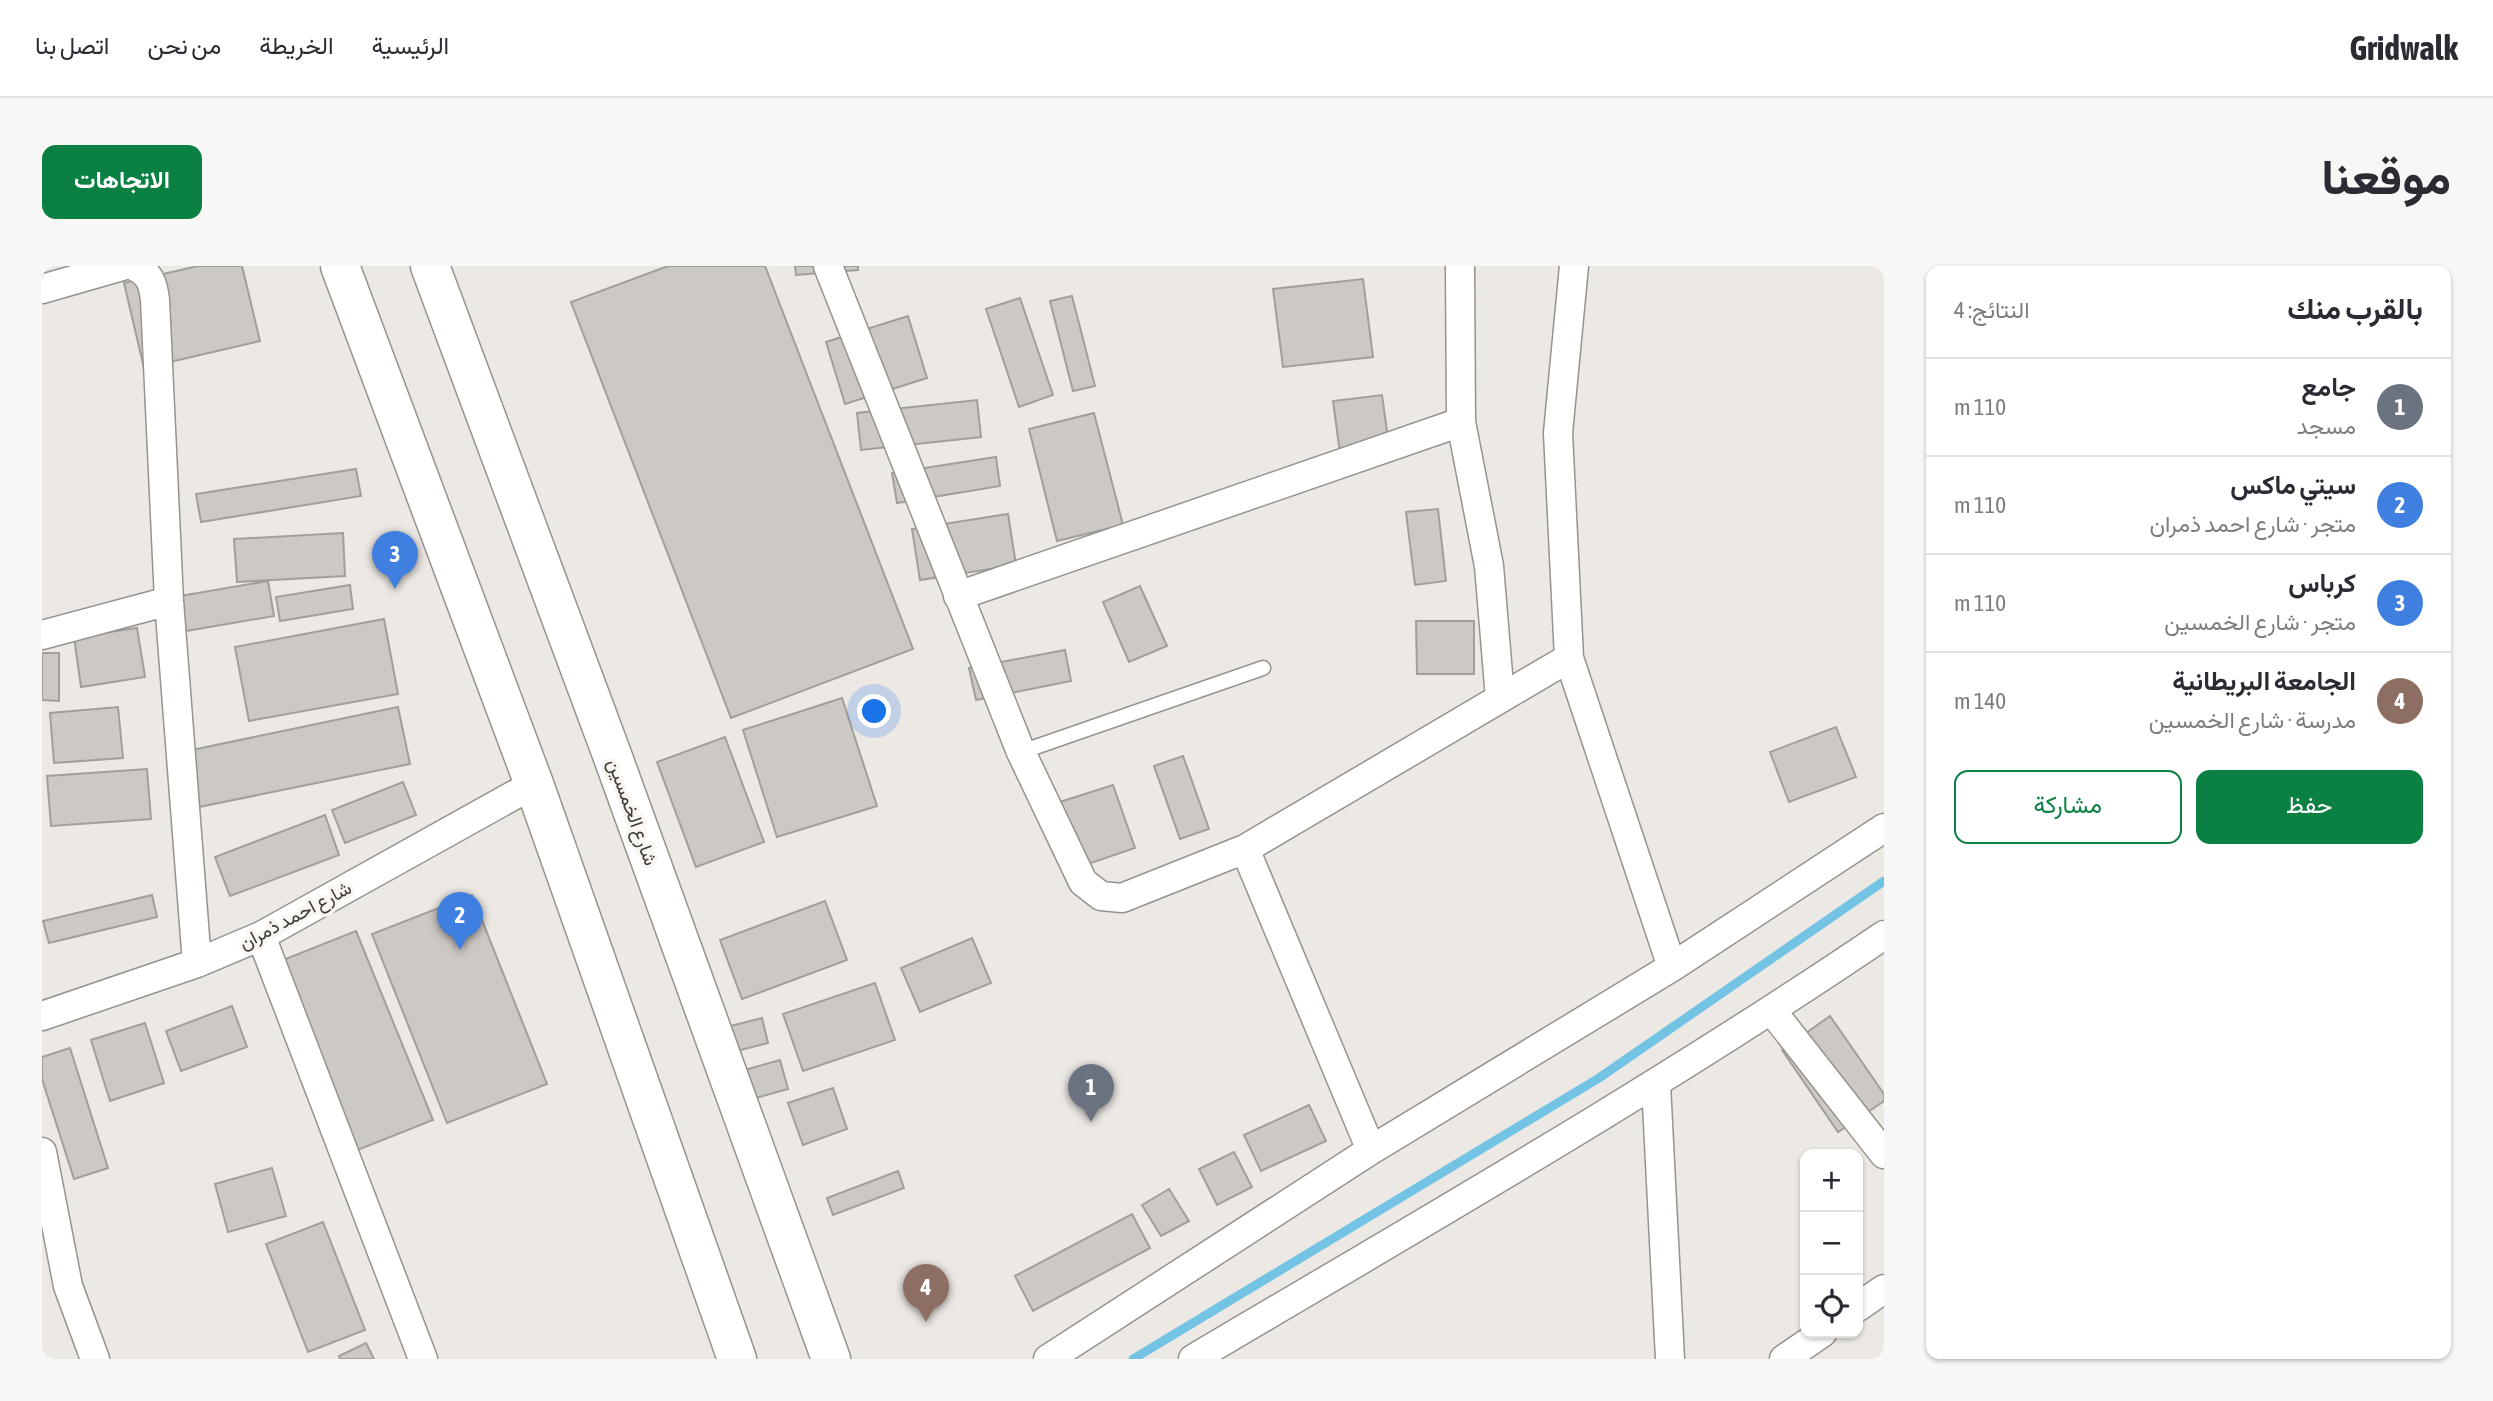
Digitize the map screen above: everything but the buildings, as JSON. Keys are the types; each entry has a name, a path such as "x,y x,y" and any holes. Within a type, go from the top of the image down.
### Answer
{"main road":[{"path":"340,266 534,785 737,1359"},
{"name":"شارع الخمسين","path":"430,266 611,752 831,1359"}],"street":[{"path":"42,289 122,266"},
{"path":"134,266 146,272 153,285 169,601 197,963"},
{"path":"828,266 1021,752 1083,882 1101,896 1122,898 1244,849 1569,658"},
{"path":"1460,266 1461,422 1489,566 1500,698"},
{"path":"1573,266 1558,433 1569,658 1672,967"},
{"path":"958,596 1461,422"},
{"path":"42,635 169,601"},
{"name":"شارع احمد ذمران","path":"42,1016 197,963 261,936 534,785"},
{"path":"1048,1359 1371,1150 1672,967 1884,828"},
{"path":"1244,849 1371,1150"},
{"path":"1193,1359 1656,1084 1772,1011 1884,935"},
{"path":"261,936 423,1359"},
{"path":"1772,1011 1884,1154"},
{"path":"1656,1084 1670,1359"},
{"path":"42,1152 68,1286 95,1359"},
{"path":"1863,1304 1884,1289"},
{"path":"1784,1359 1815,1338"}],"lane":[{"path":"1021,752 1263,667"}],"waterway":[{"path":"1133,1359 1599,1078 1884,881"}],"place":[{"name":"كرباس","path":"395,589"},
{"name":"سيتي ماكس","path":"460,950"},
{"name":"جامع","path":"1091,1122"},
{"name":"الجامعة البريطانية","path":"926,1322"}]}
